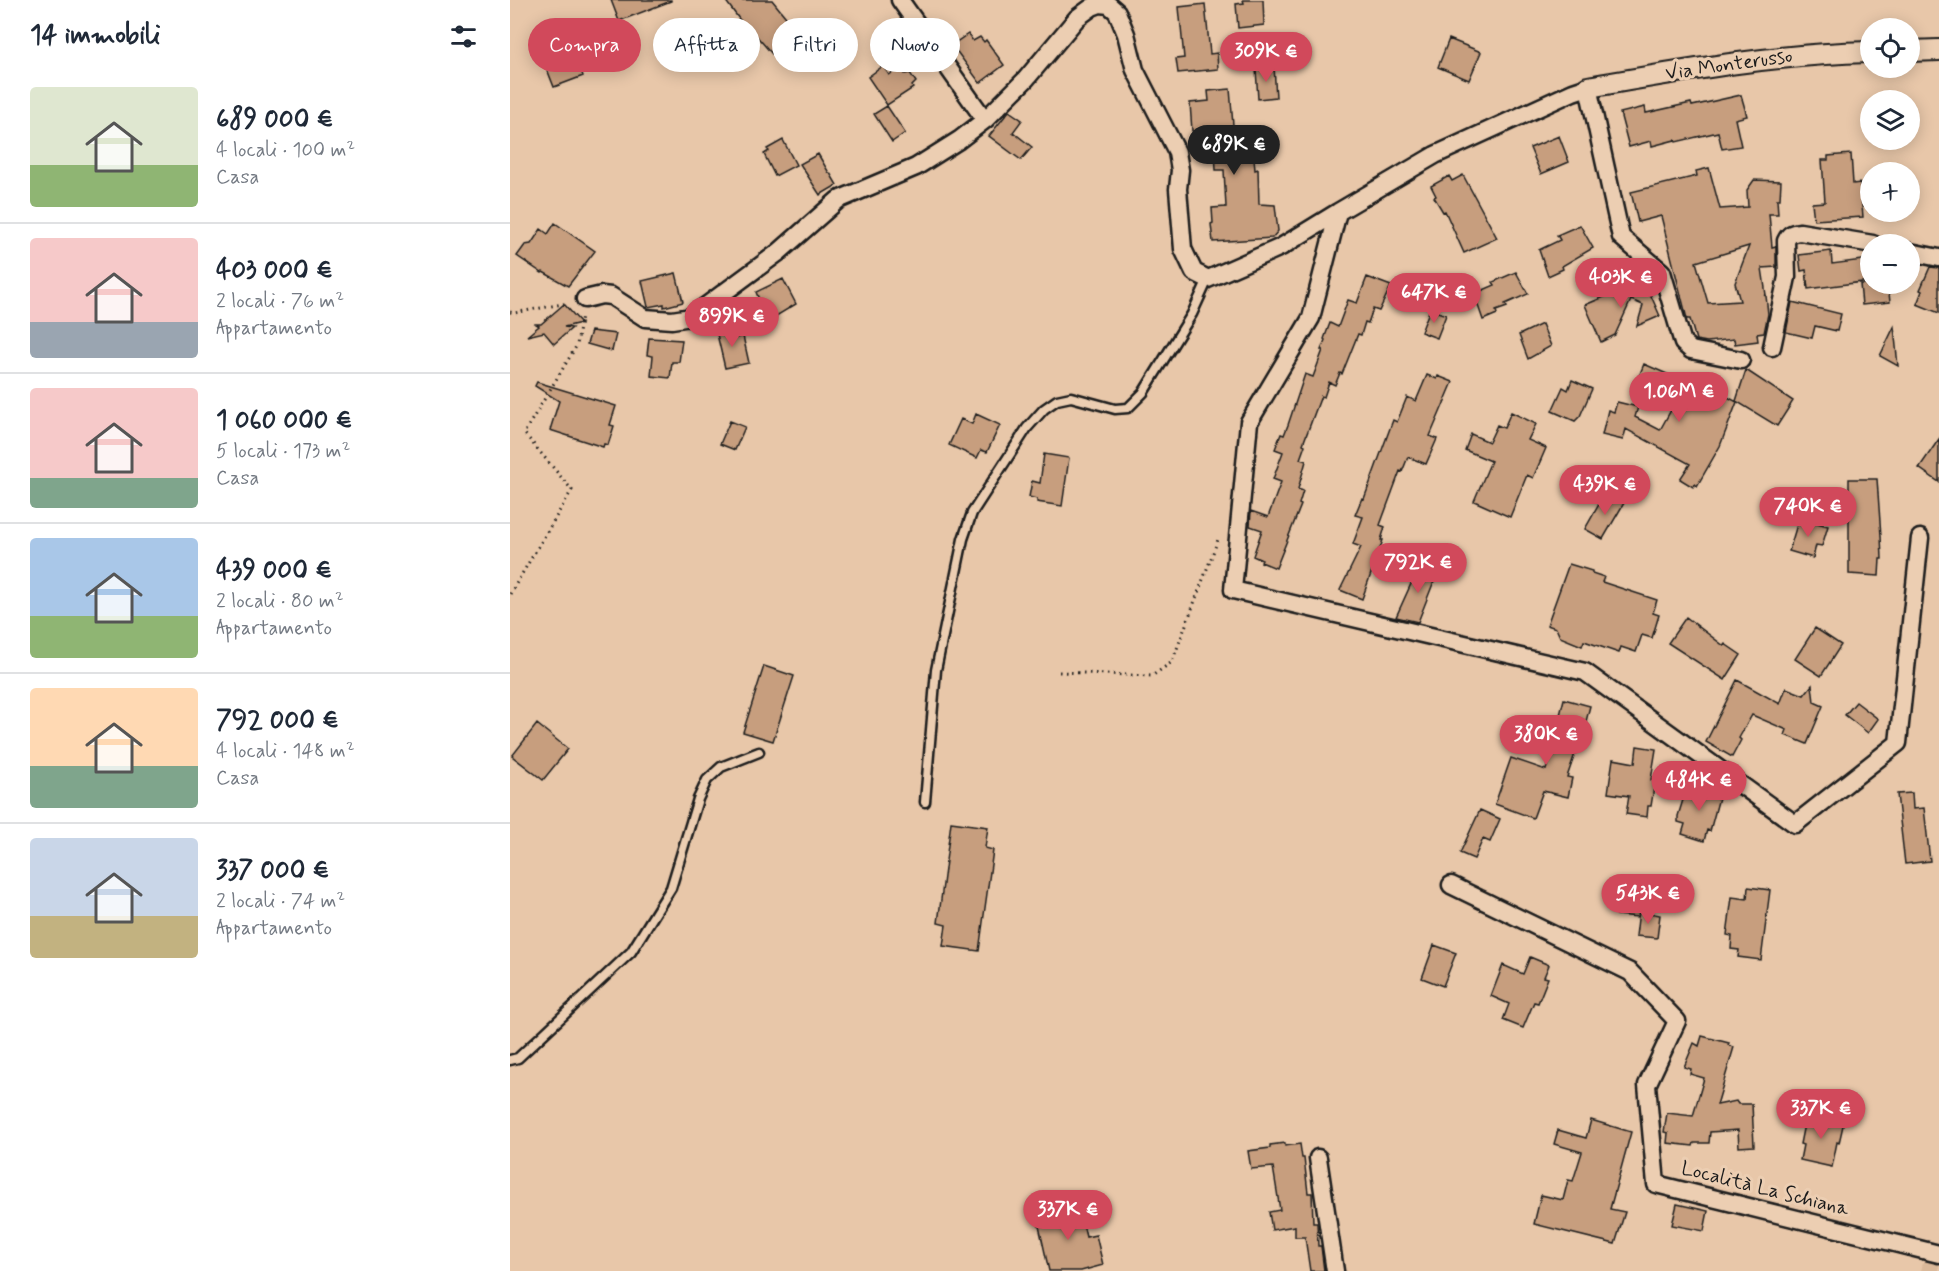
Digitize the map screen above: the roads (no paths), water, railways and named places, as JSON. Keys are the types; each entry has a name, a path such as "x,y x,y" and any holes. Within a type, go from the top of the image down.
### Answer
{"street":[{"path":"900,0 985,120"},
{"path":"585,299 602,295 610,296 645,318 672,320 692,317 779,252 838,200 916,167 959,140 985,120 1026,79 1077,18 1100,4 1109,5 1117,12 1136,70 1177,152 1180,170 1178,189 1183,249 1194,272 1208,279 1281,247 1435,154 1588,87 1621,237 1662,272 1683,344 1691,350 1741,360"},
{"path":"1920,51 1939,50"},
{"name":"Via Monterusso","path":"1588,87 1706,67 1805,54 1860,52"},
{"path":"1338,212 1311,318 1249,422 1233,590 1585,672 1795,824 1898,744 1920,538"},
{"path":"1772,347 1787,277 1786,241 1788,236 1800,232 1860,242"},
{"path":"1920,254 1939,258"},
{"name":"Località La Schiana","path":"1452,885 1630,972 1677,1021 1647,1084 1656,1184 1939,1254"},
{"path":"1318,1158 1335,1271"}],"lane":[{"path":"925,802 936,670 963,540 972,513 1027,428 1044,409 1057,400 1071,397 1115,409 1128,408 1143,393 1192,314 1208,279"},
{"path":"510,1060 518,1058 631,952 671,888 698,799 707,780 721,767 759,752"}]}
